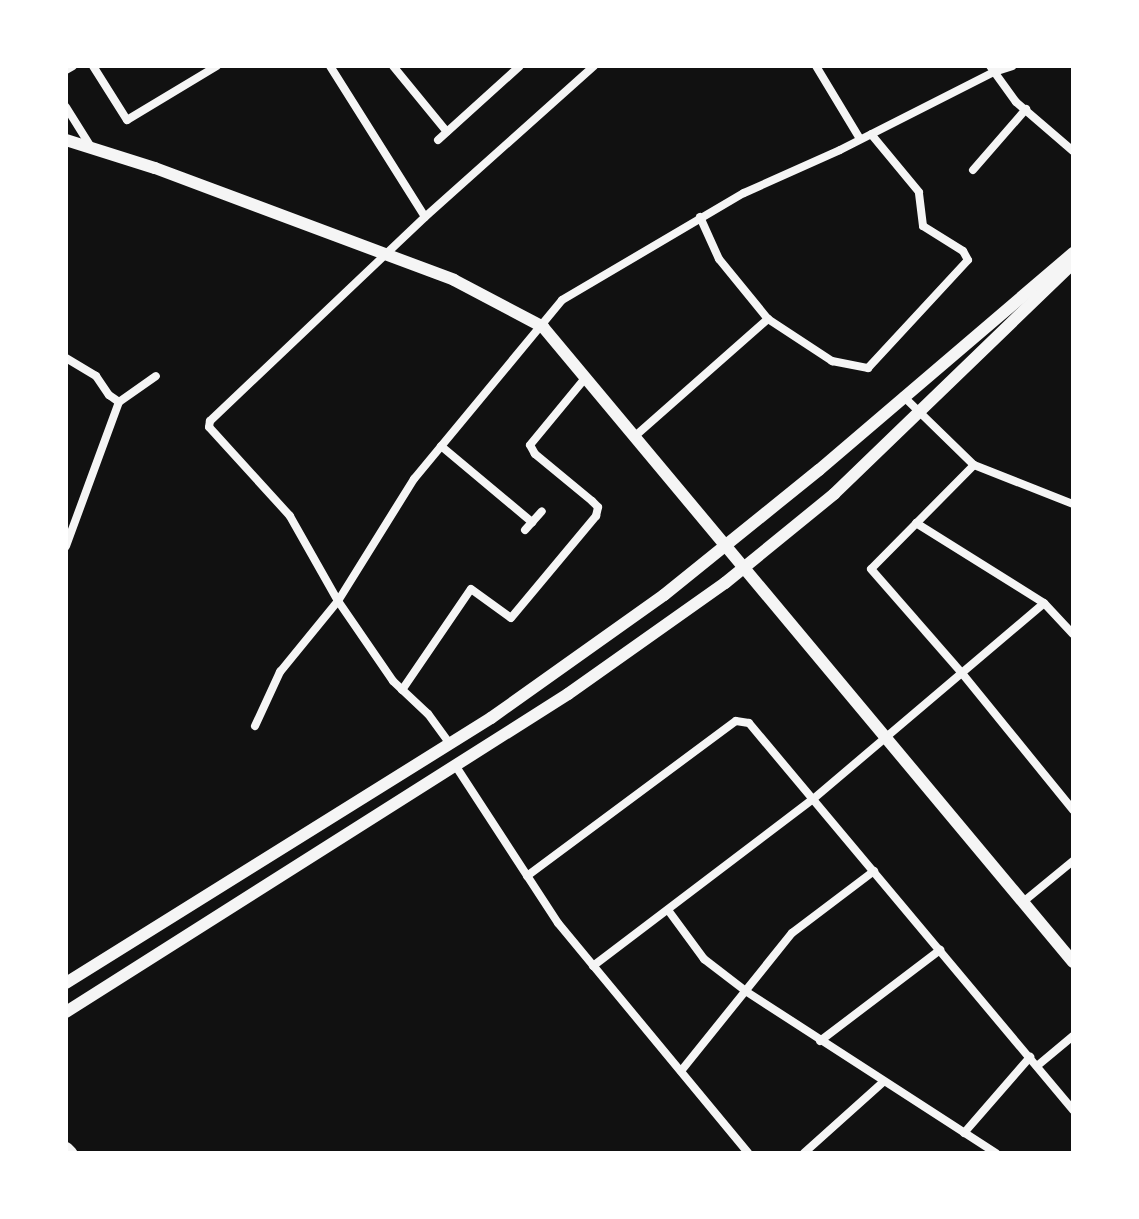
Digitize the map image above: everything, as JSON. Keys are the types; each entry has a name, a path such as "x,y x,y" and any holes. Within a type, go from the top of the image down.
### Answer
{"street":[{"path":"66,70 73,66"},
{"path":"93,66 127,120 217,66"},
{"path":"330,66 425,217"},
{"path":"393,66 447,132"},
{"path":"438,140 520,66"},
{"path":"450,744 428,714 402,690 338,601 290,516 209,427 210,421 389,255 425,217 594,66"},
{"path":"816,66 860,139"},
{"path":"255,726 280,672 338,601 414,479 543,327 562,300 700,217 871,134 992,69 1012,66"},
{"path":"992,69 1005,90 1073,151"},
{"path":"66,107 91,148"},
{"path":"973,170 1026,109"},
{"path":"700,217 719,259 768,319 832,361 863,369 968,260 963,251 923,226 919,192 871,134"},
{"path":"66,140 155,168 454,280 543,327 1073,962"},
{"path":"66,983 450,744 629,621 727,547 1073,253"},
{"path":"66,1012 568,694 743,569 834,494 1073,263"},
{"path":"634,437 768,319"},
{"path":"66,358 96,376 109,395 119,402"},
{"path":"66,546 119,402 156,376"},
{"path":"402,690 471,589 511,618 596,516 598,507 535,454 530,445 586,377"},
{"path":"903,396 974,465 1073,504"},
{"path":"441,446 532,522"},
{"path":"974,465 871,569 961,672 1073,810"},
{"path":"525,530 542,511"},
{"path":"916,523 1044,603 1073,634"},
{"path":"593,966 812,800 1044,603"},
{"path":"527,876 736,721 749,723 1073,1110"},
{"path":"455,765 527,876 593,966 748,1153"},
{"path":"1023,902 1073,861"},
{"path":"681,1071 792,933 874,871"},
{"path":"668,910 704,959 747,992 996,1153"},
{"path":"820,1041 940,950"},
{"path":"1037,1066 1073,1036"},
{"path":"964,1133 1030,1057"},
{"path":"804,1153 883,1082"}]}
